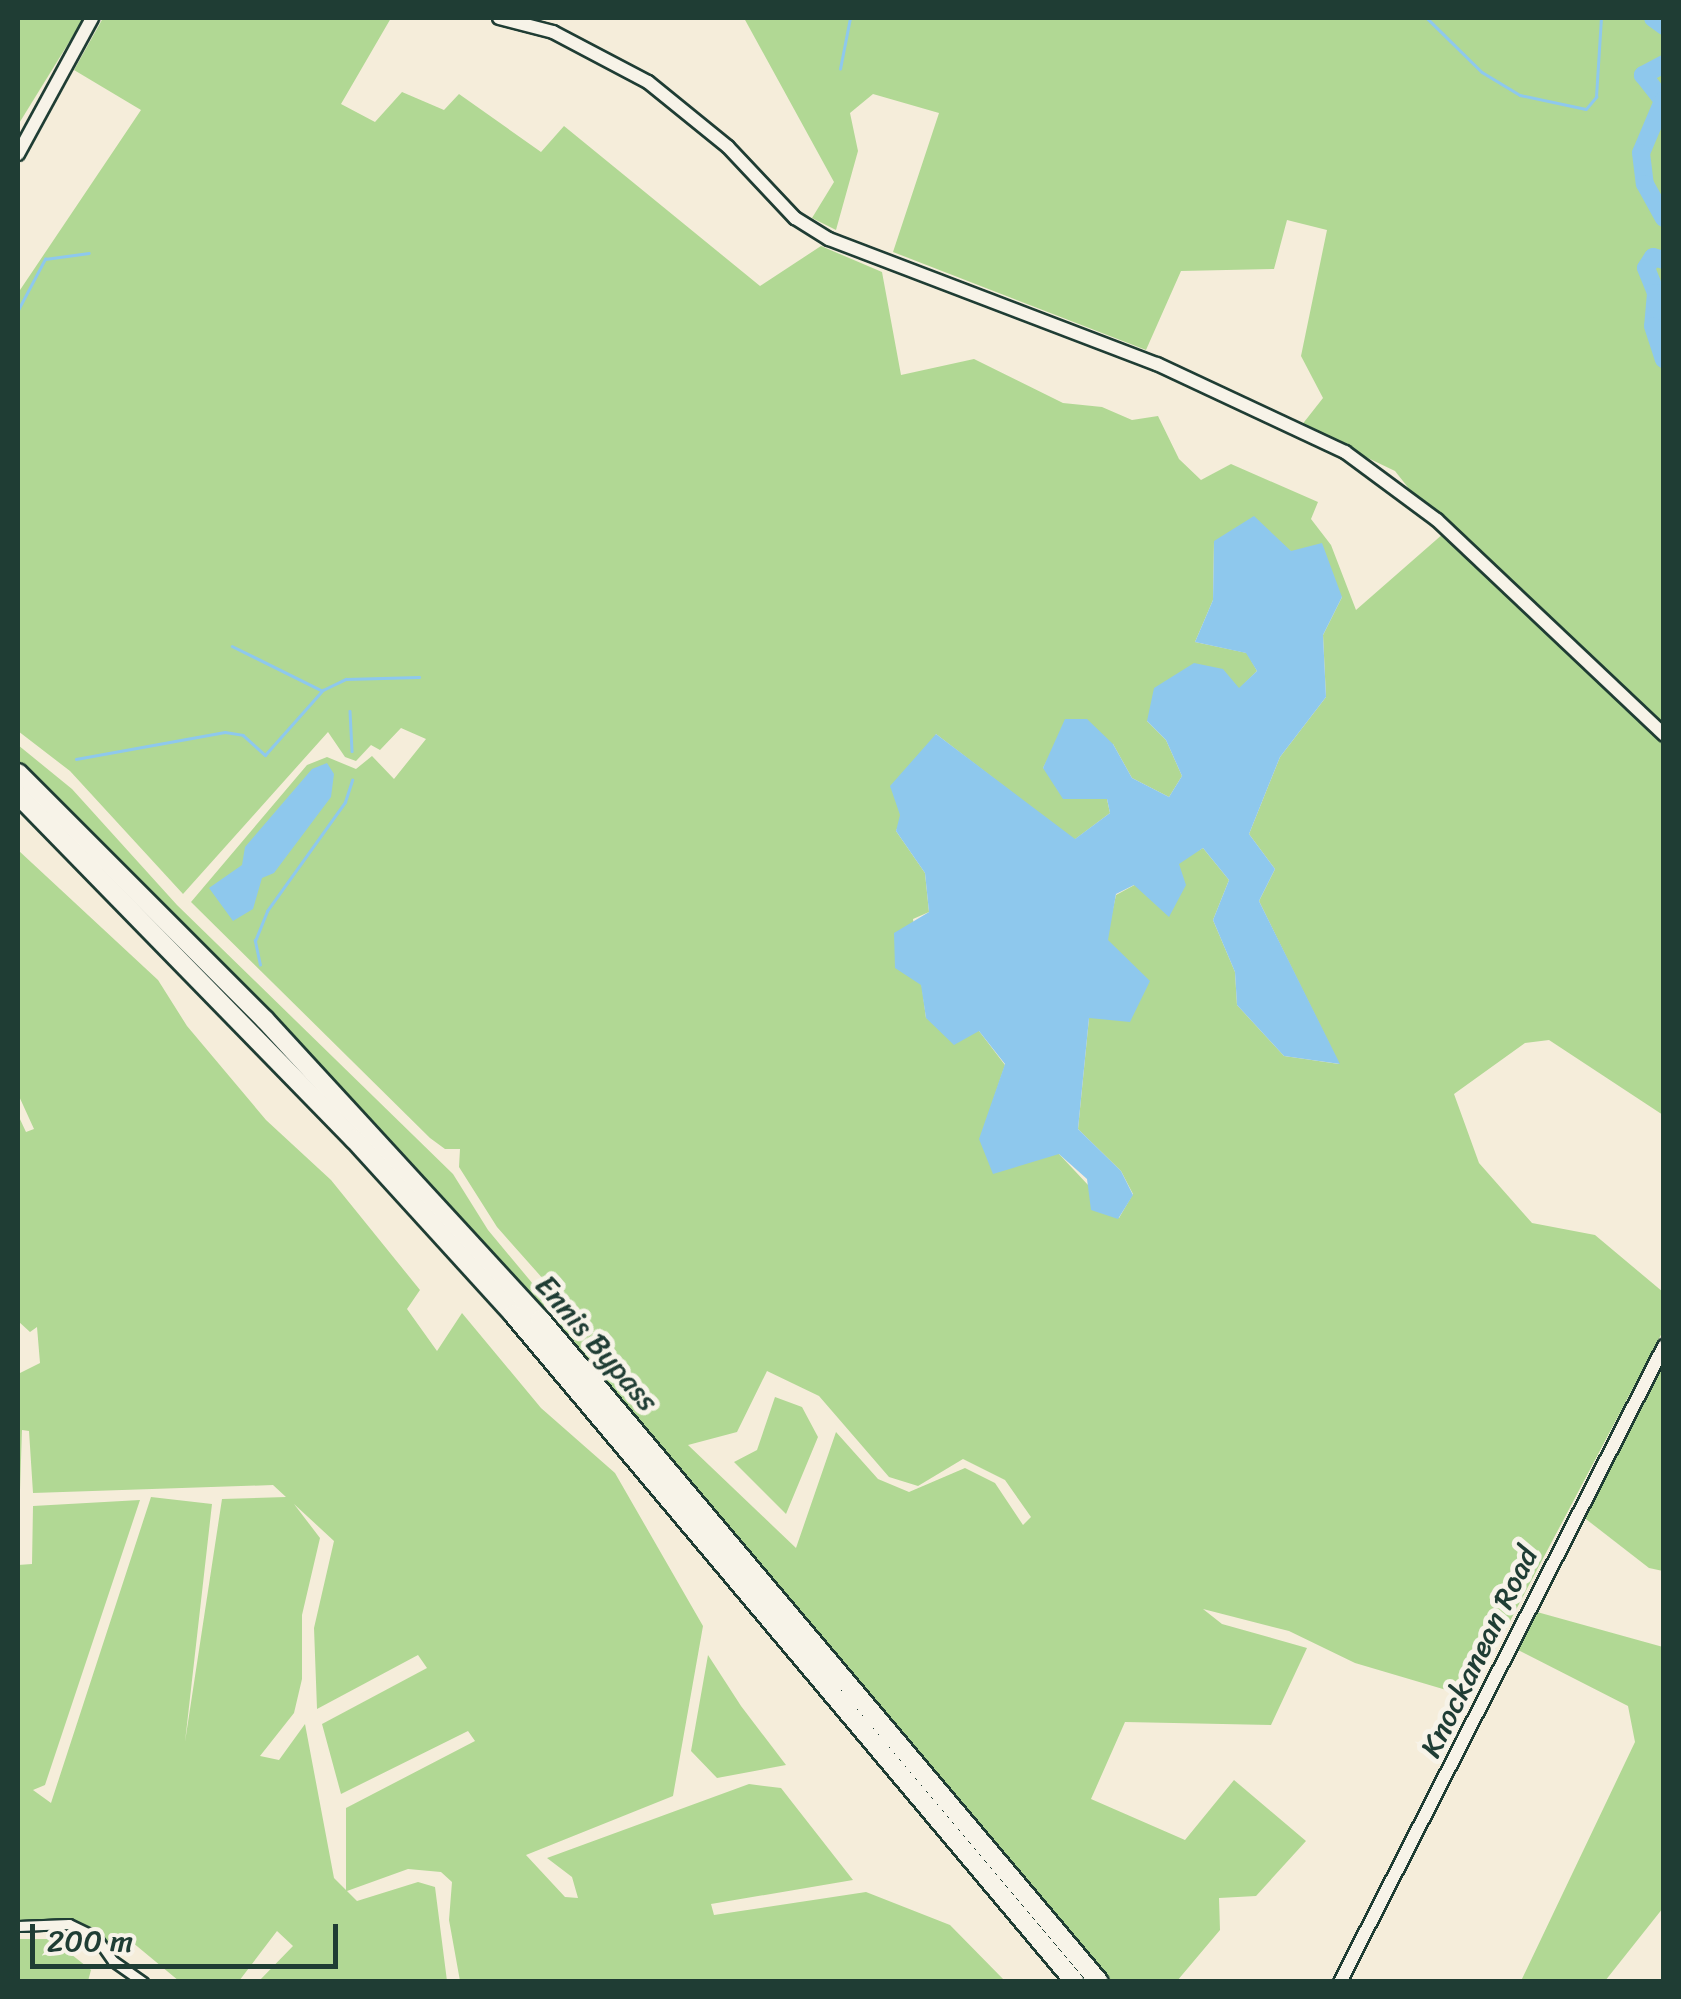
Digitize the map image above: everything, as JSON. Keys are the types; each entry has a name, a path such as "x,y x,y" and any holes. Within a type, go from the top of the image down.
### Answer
{"highway":[{"name":"Ennis Bypass","path":"18,773 266,1020 540,1319 1099,1982"},
{"name":"Ennis Bypass","path":"18,795 354,1139 513,1314 1075,1982"}],"street":[{"path":"18,154 92,18"},
{"path":"499,18 553,32 648,82 717,136 795,218 828,239 1157,364 1345,452 1437,520 1664,735"},
{"name":"Knockanean Road","path":"1340,1982 1664,1346"},
{"path":"18,1926 69,1924 96,1937 113,1961 143,1982"}],"green space":[{"path":"18,18 84,18 18,125"},
{"path":"103,18 391,18 341,104 375,122 402,92 444,110 459,94 541,152 564,126 760,286 821,246 882,272 901,375 974,359 1063,403 1102,407 1132,420 1158,416 1179,459 1201,480 1231,464 1318,502 1311,519 1331,545 1356,610 1444,533 1395,471 1301,426 1323,398 1301,356 1327,230 1287,220 1274,269 1181,271 1146,350 893,252 939,113 873,94 850,113 858,151 836,230 812,218 834,182 744,18 1663,18 1663,1115 1549,1040 1525,1043 1454,1094 1479,1163 1532,1223 1595,1235 1663,1292 1663,1331 1470,1697 1355,1663 1289,1631 1203,1609 1222,1624 1307,1648 1271,1725 1125,1722 1091,1799 1185,1840 1234,1780 1306,1841 1256,1896 1219,1898 1220,1930 1177,1981 1112,1981 559,1329 552,1289 497,1227 459,1167 460,1149 445,1149 430,1138 191,902 307,765 327,757 356,769 372,756 394,779 426,739 401,728 380,750 371,745 356,761 345,757 328,732 183,894 70,771 18,731 18,293 141,110 74,70","holes":["1214,541 1291,551 1342,597 1323,635 1326,697 1280,757 1249,834 1275,869 1259,901 1339,1064 1284,1056 1237,1005 1235,972 1213,920 1229,880 1203,848 1116,895 1089,1018 1078,1129 1121,1171 1133,1194 1119,1218 1059,1154 980,1139 1005,1065 979,1031 926,1018 913,919 929,912 925,873 896,831 936,734 1074,840 1110,813 1107,799 1043,768 1053,749 1113,744 1132,778 1169,797 1182,776 1166,740 1147,721 1239,689 1257,671 1247,653 1195,642 1213,600","767,1371 819,1396 889,1477 918,1486 963,1459 1005,1480 1031,1517 1023,1525 995,1483 965,1468 909,1492 878,1479 836,1432 796,1548 688,1445 737,1432"]},
{"path":"18,745 72,789 177,905 453,1174 488,1230 543,1296 545,1313 18,772"},
{"path":"18,850 158,980 187,1026 266,1120 331,1180 420,1290 407,1309 437,1351 462,1313 541,1408 615,1473 703,1626 673,1796 526,1855 565,1897 578,1898 572,1877 547,1858 749,1784 781,1788 853,1880 711,1904 714,1915 866,1892 950,1925 1005,1981 460,1981 449,1920 452,1882 441,1872 408,1869 347,1891 357,1901 418,1882 435,1887 447,1981 259,1981 293,1946 277,1931 239,1981 179,1981 132,1942 117,1958 70,1921 18,1923 18,1565 32,1564 33,1506 140,1500 45,1785 33,1790 51,1803 151,1497 212,1504 185,1742 222,1499 286,1497 273,1485 33,1493 29,1431 22,1430 18,1551 18,1374 40,1363 37,1327 30,1332 18,1321 18,1115 26,1132 34,1129 18,1094","holes":["294,1504 334,1541 314,1628 317,1709 418,1655 427,1668 322,1724 341,1794 468,1731 475,1741 346,1808 346,1890 334,1878 305,1724 279,1760 260,1756 294,1713 302,1679 302,1615 320,1538"]},
{"path":"1663,1354 1663,1571 1649,1568 1582,1516"},
{"path":"775,1397 802,1407 818,1437 786,1514 734,1462 757,1450"},
{"path":"1537,1612 1663,1647 1663,1908 1605,1981 1521,1981 1635,1742 1628,1706 1516,1649"},
{"path":"708,1655 786,1765 717,1778 691,1751"},
{"path":"18,1939 52,1939 91,1970 88,1981 18,1981"}],"water":[{"path":"1254,516 1291,551 1322,543 1342,597 1323,635 1326,697 1280,757 1249,834 1275,869 1259,901 1340,1064 1284,1056 1237,1005 1235,972 1213,920 1229,880 1203,848 1179,864 1186,885 1169,917 1134,885 1116,894 1108,940 1150,981 1130,1022 1089,1018 1078,1129 1121,1171 1133,1195 1118,1219 1091,1210 1087,1179 1059,1154 993,1174 979,1139 1005,1064 979,1031 954,1045 926,1018 921,985 895,968 894,933 929,912 925,873 896,831 900,815 890,786 936,734 1075,839 1110,813 1107,799 1063,799 1043,768 1065,719 1087,719 1113,744 1132,778 1169,797 1182,776 1166,740 1147,721 1154,688 1194,663 1223,669 1239,688 1257,671 1246,653 1195,642 1213,600 1214,541"},
{"path":"327,763 334,774 331,797 274,873 262,878 253,909 233,921 209,888 242,865 245,847 312,769"}],"waterway":[{"path":"840,69 850,18"},
{"path":"1427,18 1482,72 1520,95 1586,109 1596,97 1601,18"},
{"path":"1653,18 1664,26"},
{"path":"1664,64 1643,75 1663,101 1641,153 1645,184 1664,218"},
{"path":"18,310 45,259 89,253"},
{"path":"1664,260 1653,257 1646,268 1656,293 1653,326 1664,359"},
{"path":"232,646 321,690"},
{"path":"76,759 225,732 243,735 265,755 323,690 346,679 419,677"},
{"path":"350,711 352,751"},
{"path":"260,965 255,941 267,911 345,802 352,780"}]}
